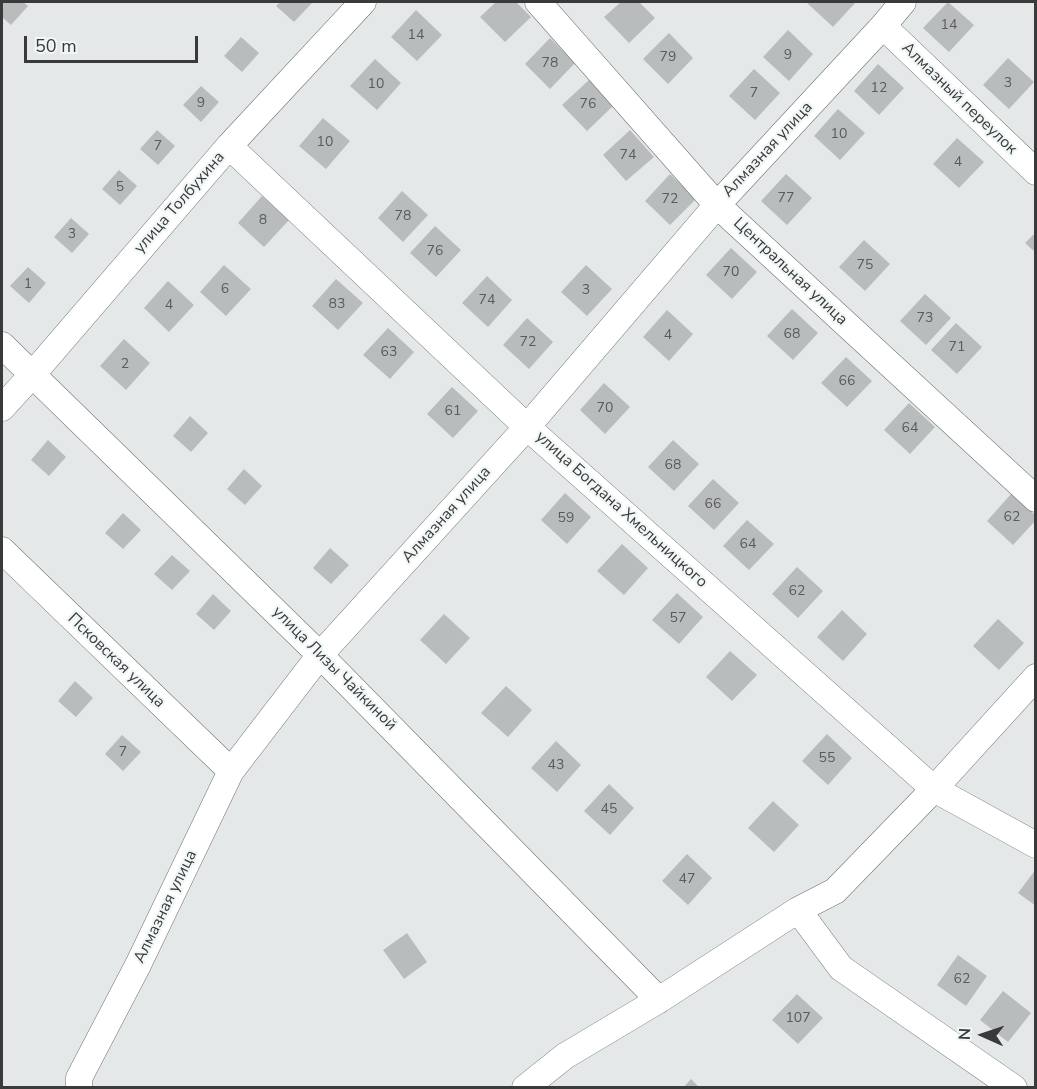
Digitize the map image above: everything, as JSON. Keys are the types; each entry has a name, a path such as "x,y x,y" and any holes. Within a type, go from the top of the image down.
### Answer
{"street":[{"name":"улица Толбухина","path":"2,408 229,146 363,2"},
{"name":"Центральная улица","path":"538,2 717,205 1035,499"},
{"name":"Алмазная улица","path":"79,1088 79,1078 138,966 231,771 320,655 527,427 717,205 903,2"},
{"name":"Алмазный переулок","path":"883,26 1035,172"},
{"name":"улица Богдана Хмельницкого","path":"229,146 527,427 934,789 1035,845"},
{"name":"улица Лизы Чайкиной","path":"2,345 320,655 659,1000"},
{"name":"Псковская улица","path":"2,550 231,771"},
{"path":"525,1088 565,1056 659,1000 798,910 835,891 934,789 1035,677"},
{"path":"798,910 841,969 1014,1088"}],"building":[{"path":"2,2 23,2 28,6 11,25 2,17"},
{"path":"280,2 312,3 294,22 276,6"},
{"path":"496,2 516,2 531,17 505,42 480,17"},
{"path":"621,2 639,2 655,18 629,43 604,17"},
{"path":"806,2 856,2 833,27"},
{"path":"948,2 974,25 949,52 923,28"},
{"path":"416,10 442,35 417,61 391,37"},
{"path":"788,30 813,54 789,81 763,57"},
{"path":"669,33 693,58 668,84 643,59"},
{"path":"241,37 259,53 242,72 224,56"},
{"path":"550,38 575,63 550,89 525,64"},
{"path":"1008,58 1034,82 1009,109 983,85"},
{"path":"375,59 401,83 377,110 350,86"},
{"path":"878,64 904,88 879,115 854,91"},
{"path":"754,69 780,93 755,120 729,96"},
{"path":"589,80 613,106 587,131 562,105"},
{"path":"201,86 219,102 201,122 183,105"},
{"path":"838,109 865,133 840,160 814,136"},
{"path":"323,118 350,141 326,169 299,146"},
{"path":"157,130 175,146 158,165 140,149"},
{"path":"630,130 654,157 626,181 603,155"},
{"path":"957,138 984,162 959,188 933,164"},
{"path":"119,170 137,186 120,205 102,189"},
{"path":"670,174 696,199 670,225 645,201"},
{"path":"786,174 812,198 787,225 761,201"},
{"path":"402,191 428,215 403,242 378,218"},
{"path":"262,196 289,220 264,247 238,223"},
{"path":"71,218 89,234 72,253 54,237"},
{"path":"435,226 461,250 436,277 410,253"},
{"path":"1036,232 1036,253 1025,243"},
{"path":"864,240 890,264 865,291 839,267"},
{"path":"731,248 757,272 732,299 706,275"},
{"path":"224,265 251,289 226,316 200,292"},
{"path":"586,265 612,289 587,316 561,292"},
{"path":"28,267 46,283 29,303 10,286"},
{"path":"487,276 512,300 488,327 462,303"},
{"path":"336,279 363,303 338,330 312,306"},
{"path":"168,281 194,305 169,332 144,308"},
{"path":"925,294 951,318 926,345 900,321"},
{"path":"792,309 818,333 793,360 767,336"},
{"path":"667,310 693,334 669,361 643,337"},
{"path":"527,318 553,342 529,369 503,345"},
{"path":"956,323 982,347 957,374 931,350"},
{"path":"388,328 414,352 390,379 363,355"},
{"path":"124,339 150,363 126,390 100,366"},
{"path":"846,357 872,381 847,407 821,383"},
{"path":"604,383 630,407 605,434 580,410"},
{"path":"452,387 478,411 453,438 427,414"},
{"path":"909,403 935,427 910,454 884,430"},
{"path":"190,416 208,433 191,452 173,436"},
{"path":"48,440 66,457 49,476 31,460"},
{"path":"673,440 699,464 674,491 648,467"},
{"path":"244,469 262,486 245,505 227,489"},
{"path":"713,479 739,503 714,530 688,506"},
{"path":"565,493 591,517 567,544 541,520"},
{"path":"1011,494 1036,516 1036,520 1013,545 987,521"},
{"path":"123,513 141,530 123,549 105,533"},
{"path":"747,520 774,544 749,570 723,546"},
{"path":"622,544 648,568 624,595 597,571"},
{"path":"330,548 349,565 331,584 313,568"},
{"path":"172,555 190,571 172,590 154,574"},
{"path":"797,567 823,591 798,618 772,594"},
{"path":"677,593 703,617 679,644 652,620"},
{"path":"213,594 231,611 214,630 196,614"},
{"path":"842,610 867,634 843,661 817,637"},
{"path":"444,614 470,638 446,664 420,640"},
{"path":"998,619 1024,643 999,670 973,646"},
{"path":"730,651 757,675 732,701 706,677"},
{"path":"75,681 93,698 76,717 58,701"},
{"path":"506,686 532,710 508,737 481,713"},
{"path":"827,734 852,758 828,785 802,761"},
{"path":"122,735 141,752 123,771 105,754"},
{"path":"556,741 581,765 557,792 531,768"},
{"path":"609,784 634,808 610,835 584,811"},
{"path":"773,801 799,825 774,852 748,828"},
{"path":"687,854 712,878 688,905 662,881"},
{"path":"1036,869 1036,906 1018,893"},
{"path":"407,933 427,962 404,979 383,950"},
{"path":"958,955 987,976 966,1006 937,985"},
{"path":"1003,991 1031,1013 1008,1042 980,1020"},
{"path":"797,994 823,1018 798,1044 772,1020"},
{"path":"691,1079 700,1088 683,1088"}]}
